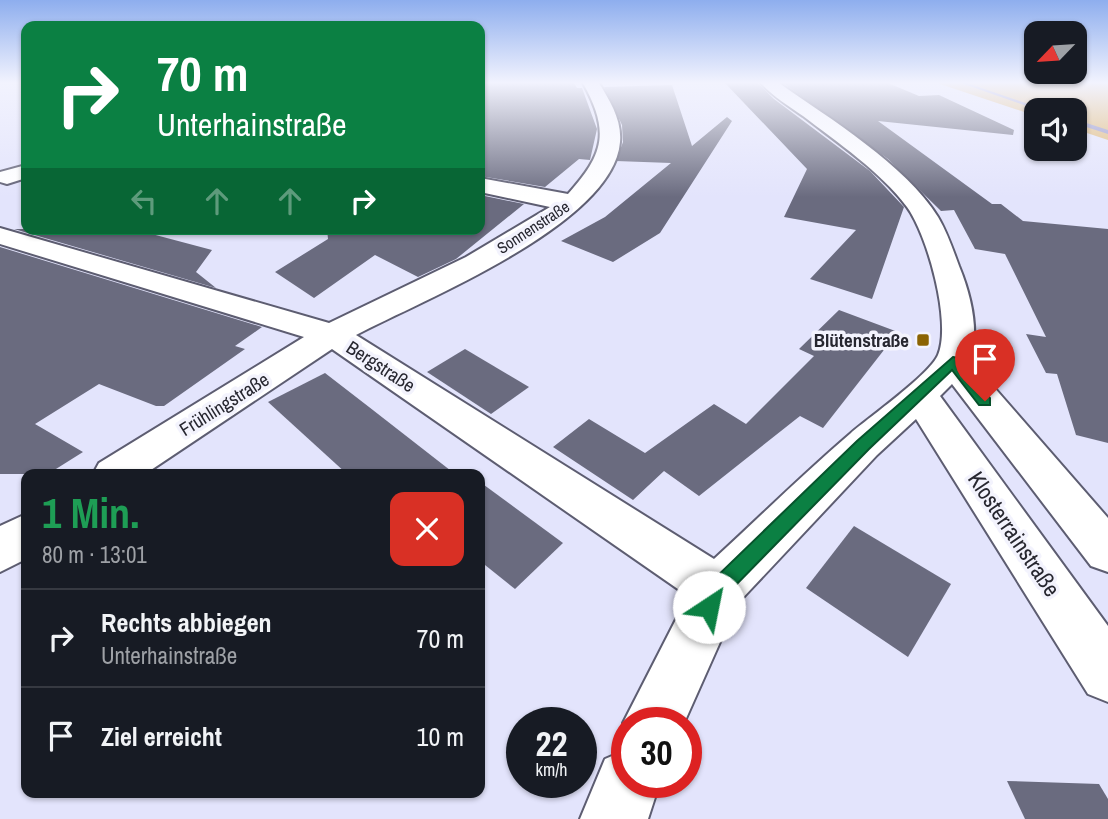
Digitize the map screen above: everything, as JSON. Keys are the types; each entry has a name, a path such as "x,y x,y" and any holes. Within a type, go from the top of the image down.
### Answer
{"street":[{"name":"Sonnenstraße","path":"333,335 519,240 570,204 599,173 612,145 608,121"},
{"path":"661,707 718,589 863,445 953,362 957,349 957,317 952,285 927,219 915,201 860,150 821,121"},
{"path":"485,186 570,204"},
{"name":"Bergstraße","path":"0,236 333,335 718,589"},
{"name":"Frühlingstraße","path":"122,469 333,335"},
{"path":"953,362 1108,552"},
{"name":"Klosterrainstraße","path":"919,395 1108,674"},
{"path":"0,552 21,537"},
{"path":"614,819 622,798"}],"shaded area":[{"path":"1087,121 1108,121 1108,140 1087,133"}],"building":[{"path":"485,121 594,121 597,129 590,160 579,159 545,187 485,177"},
{"path":"620,121 684,121 692,146 722,121 732,121 660,233 613,262 561,241 605,217 671,163 616,161 623,142"},
{"path":"761,121 804,121 870,171 904,207 872,299 810,279 856,230 784,217 807,169"},
{"path":"836,121 878,121 992,204 1001,204 1023,221 1108,229 1108,443 1076,435 1057,374 1046,373 1026,334 1046,337 1005,254 975,249 954,210 941,211 888,159"},
{"path":"880,121 995,121 1014,130 1013,135"},
{"path":"485,196 524,204 456,259 418,277 375,255 314,298 275,272 328,239 328,235 485,235"},
{"path":"35,235 156,235 212,250 196,272 216,288"},
{"path":"0,247 262,327 235,346 245,349 164,406 156,406 99,384 35,424 83,452 56,469 21,469 21,474 0,474"},
{"path":"839,310 898,332 823,428 800,416 699,496 664,471 633,500 553,447 589,419 645,453 714,404 746,424 814,356 799,349"},
{"path":"465,349 529,387 491,414 427,372"},
{"path":"325,373 449,469 342,469 268,402"},
{"path":"485,486 563,543 515,589 485,565"},
{"path":"854,526 951,584 908,657 806,588"},
{"path":"1007,781 1099,784 1108,799 1108,819 1025,819"}],"waterway":[{"path":"1087,125 1108,132"}],"place":[{"name":"Blütenstraße","path":"923,340"}],"route":[{"path":"709,607 718,589 863,445 953,362 985,401"}]}
